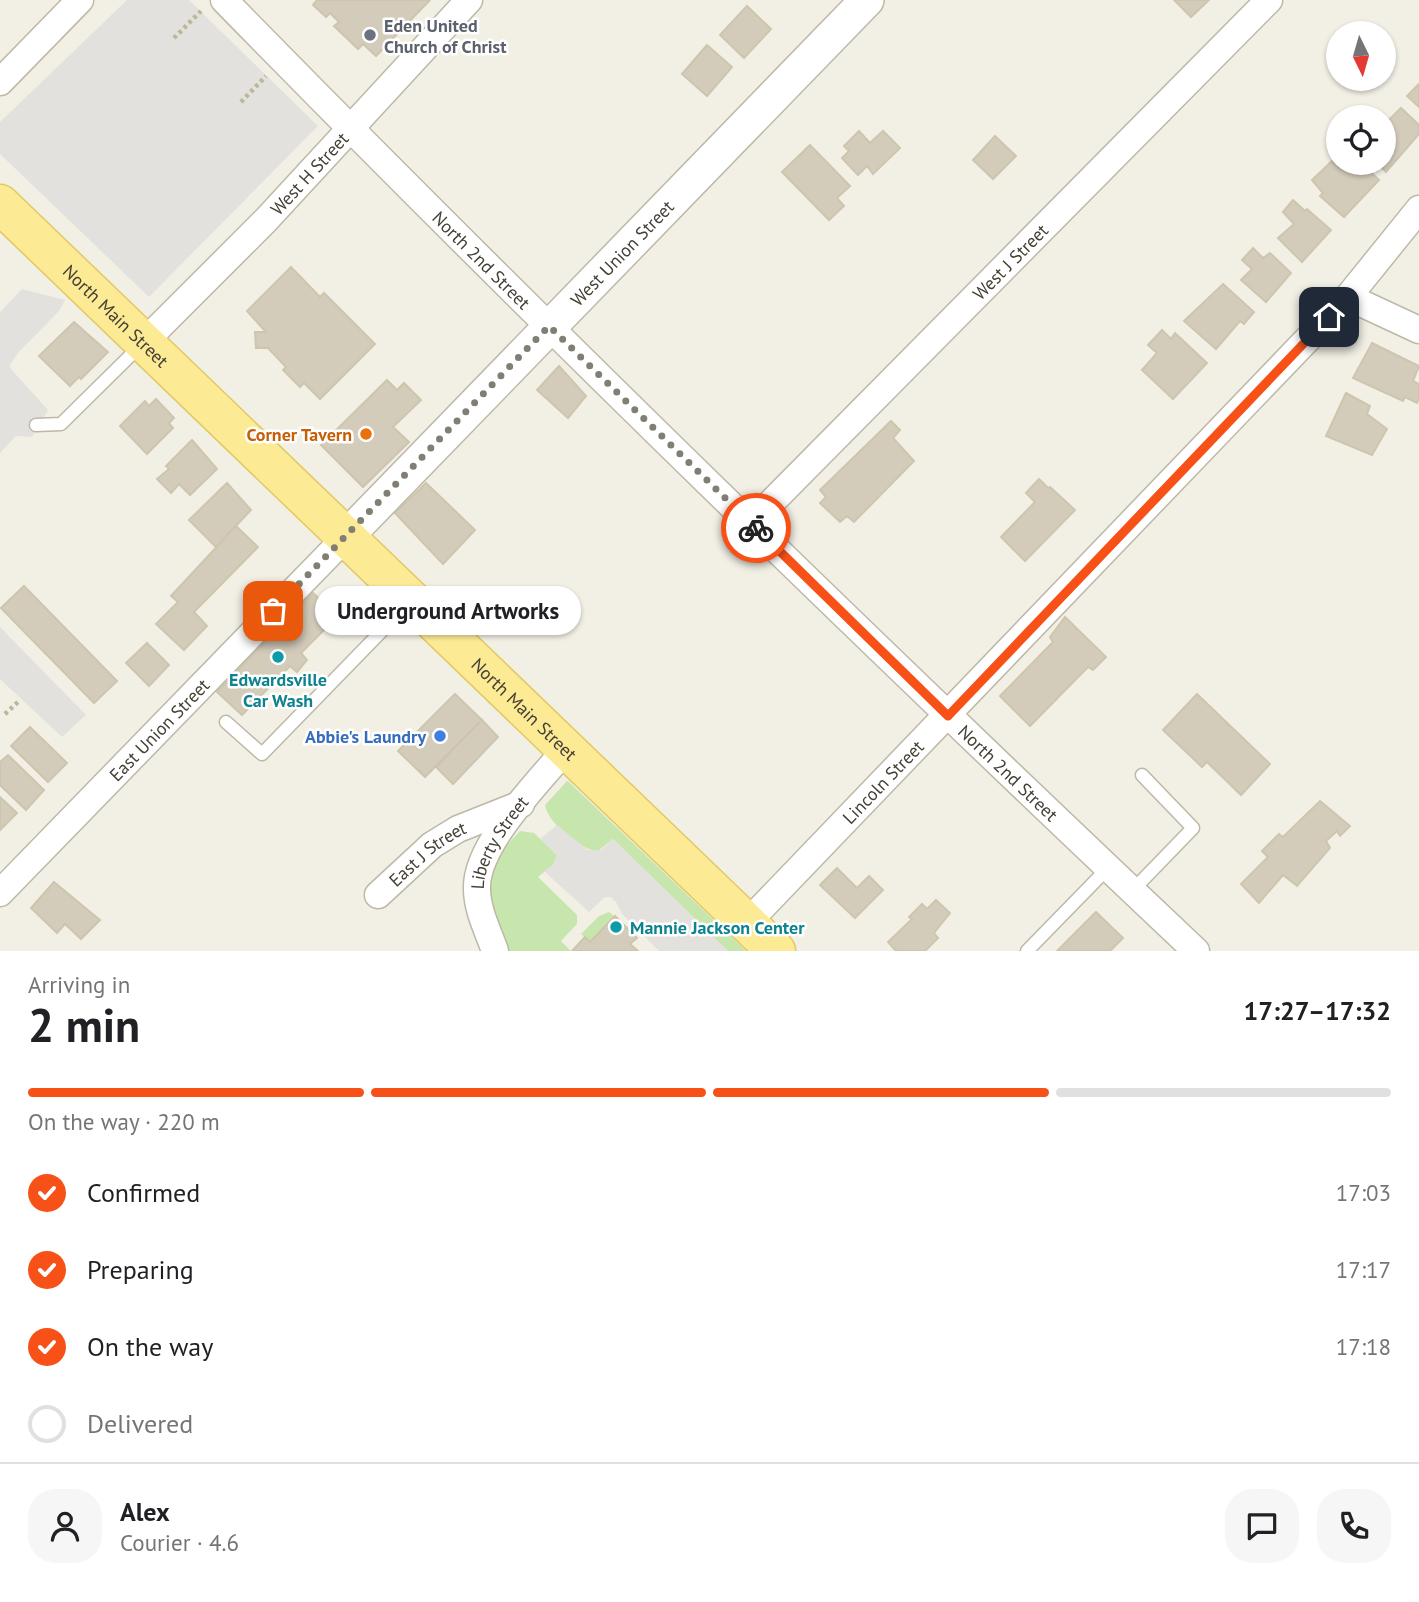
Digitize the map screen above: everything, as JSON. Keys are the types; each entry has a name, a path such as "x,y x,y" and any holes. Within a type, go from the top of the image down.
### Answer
{"main road":[{"name":"North Main Street","path":"0,204 776,951"}],"street":[{"path":"0,82 80,0"},
{"name":"West H Street","path":"144,342 266,220 469,0"},
{"name":"West Union Street","path":"346,537 867,0"},
{"name":"West J Street","path":"751,523 1269,0"},
{"name":"North 2nd Street","path":"213,6 350,128 948,716 1196,951"},
{"name":"Lincoln Street","path":"747,923 1349,297 1419,209"},
{"path":"1349,297 1419,330"},
{"name":"East Union Street","path":"0,893 346,537"},
{"name":"Liberty Street","path":"495,951 481,911 477,888 480,867 488,848 566,749"},
{"name":"East J Street","path":"378,895 432,845 458,829 521,804"}],"lane":[{"path":"36,425 61,424 144,342"},
{"path":"226,722 262,754 411,600"},
{"path":"1132,891 1193,828 1142,775"},
{"path":"1027,951 1109,867"}],"path":[{"path":"174,38 213,6"},
{"path":"241,102 267,76"},
{"path":"5,714 18,702"}],"green space":[{"path":"567,781 746,951 728,951 613,839 598,851 591,850 574,841 558,827 545,805"},
{"path":"520,831 534,833 557,855 553,865 538,877 577,915 577,924 561,941 571,951 508,951 496,917 490,888 497,861"},
{"path":"609,912 615,917 590,942 581,934 599,916"}],"shaded area":[{"path":"127,0 189,0 318,126 149,297 0,154 0,122"},
{"path":"22,289 65,300 59,311 17,354 10,365 48,410 32,437 16,436 0,453 0,312"},
{"path":"0,627 86,715 62,737 0,679"},
{"path":"557,825 588,850 601,850 613,839 728,951 659,951 622,914 611,897 605,897 589,912 544,871 553,865 557,855 540,839"}],"building":[{"name":"Eden United Church of Christ","path":"317,0 430,0 376,56 363,44 358,49 334,26 339,22 330,13 326,17 313,5"},
{"path":"1174,0 1209,0 1191,17"},
{"path":"747,6 771,29 744,58 720,35"},
{"path":"707,45 732,67 707,96 682,74"},
{"path":"1419,84 1419,107 1407,96"},
{"path":"1401,108 1419,125 1419,134 1396,160 1396,113"},
{"path":"859,131 870,143 883,131 900,148 873,174 867,166 858,175 842,158 849,151 844,146"},
{"path":"995,136 1016,156 993,179 973,160"},
{"path":"810,145 850,186 837,198 844,206 829,220 782,172"},
{"path":"1326,167 1326,175 1374,175 1379,180 1344,217 1320,196 1323,193 1312,180"},
{"path":"1293,200 1331,230 1302,262 1278,238 1294,224 1283,212"},
{"path":"1253,248 1263,258 1270,253 1291,273 1266,302 1241,280 1252,269 1242,260"},
{"path":"291,267 320,297 324,293 375,344 320,399 304,383 300,387 283,370 286,367 268,348 256,348 255,332 266,332 247,311"},
{"path":"1223,284 1254,312 1244,324 1240,321 1216,349 1184,321"},
{"path":"74,322 108,352 81,379 79,377 70,386 39,356"},
{"path":"1162,330 1171,339 1175,333 1207,363 1173,399 1142,370 1157,353 1148,345"},
{"path":"1372,343 1419,366 1413,381 1419,384 1417,403 1405,397 1403,401 1353,378"},
{"path":"559,366 586,396 568,418 537,390"},
{"name":"Corner Tavern","path":"387,380 397,390 404,383 421,400 393,427 409,442 363,487 321,445"},
{"path":"1346,393 1370,406 1367,414 1387,429 1372,455 1326,436"},
{"path":"156,399 174,418 169,423 173,428 147,454 120,426 145,401 149,406"},
{"path":"891,421 900,430 893,438 914,461 854,522 847,516 840,522 820,503 826,497 820,490"},
{"path":"192,440 217,469 190,495 179,484 171,493 157,479 169,469 166,466"},
{"path":"1039,479 1075,510 1025,561 1001,537 1035,502 1026,493"},
{"path":"227,483 251,510 216,547 189,520"},
{"path":"426,483 475,530 443,564 395,513"},
{"path":"236,526 258,547 194,612 207,626 184,650 156,624 178,602 171,596"},
{"path":"24,586 117,681 94,703 1,608"},
{"name":"Edwardsville Car Wash","path":"313,593 338,616 301,653 307,660 297,672 290,666 242,715 217,692"},
{"path":"1065,617 1106,657 1093,670 1088,667 1030,726 1000,696 1053,642 1050,637"},
{"path":"147,643 169,665 149,686 126,663"},
{"name":"Abbie's Laundry","path":"455,694 482,720 425,777 398,751"},
{"path":"1197,694 1270,764 1241,795 1207,762 1202,767 1163,730"},
{"path":"482,720 498,737 453,784 436,767"},
{"path":"30,727 67,763 48,782 11,746"},
{"path":"8,755 44,790 26,810 0,785 0,762"},
{"path":"0,797 17,813 0,830"},
{"path":"1320,801 1350,826 1340,836 1337,831 1326,841 1330,848 1297,886 1283,875 1259,903 1241,884 1268,857 1262,851 1279,834 1283,837"},
{"path":"837,868 857,888 869,876 883,890 855,918 820,885"},
{"path":"54,882 100,920 81,939 65,924 57,933 31,908"},
{"path":"936,900 950,913 934,933 938,938 925,951 896,951 888,942 912,919 909,917 922,904 927,909"},
{"path":"1096,912 1123,938 1110,951 1057,951"},
{"name":"Mannie Jackson Center","path":"615,916 637,938 630,944 638,951 572,951 585,937 590,942"}],"way so far":[{"path":"273,611 549,326 756,528"}],"place":[{"name":"Eden United Church of Christ","path":"370,35"},
{"name":"Corner Tavern","path":"366,434"},
{"name":"Underground Artworks","path":"273,611"},
{"name":"Edwardsville Car Wash","path":"278,657"},
{"name":"Abbie's Laundry","path":"440,736"},
{"name":"Mannie Jackson Center","path":"616,927"}],"route":[{"path":"756,528 948,716 1329,317"}]}
